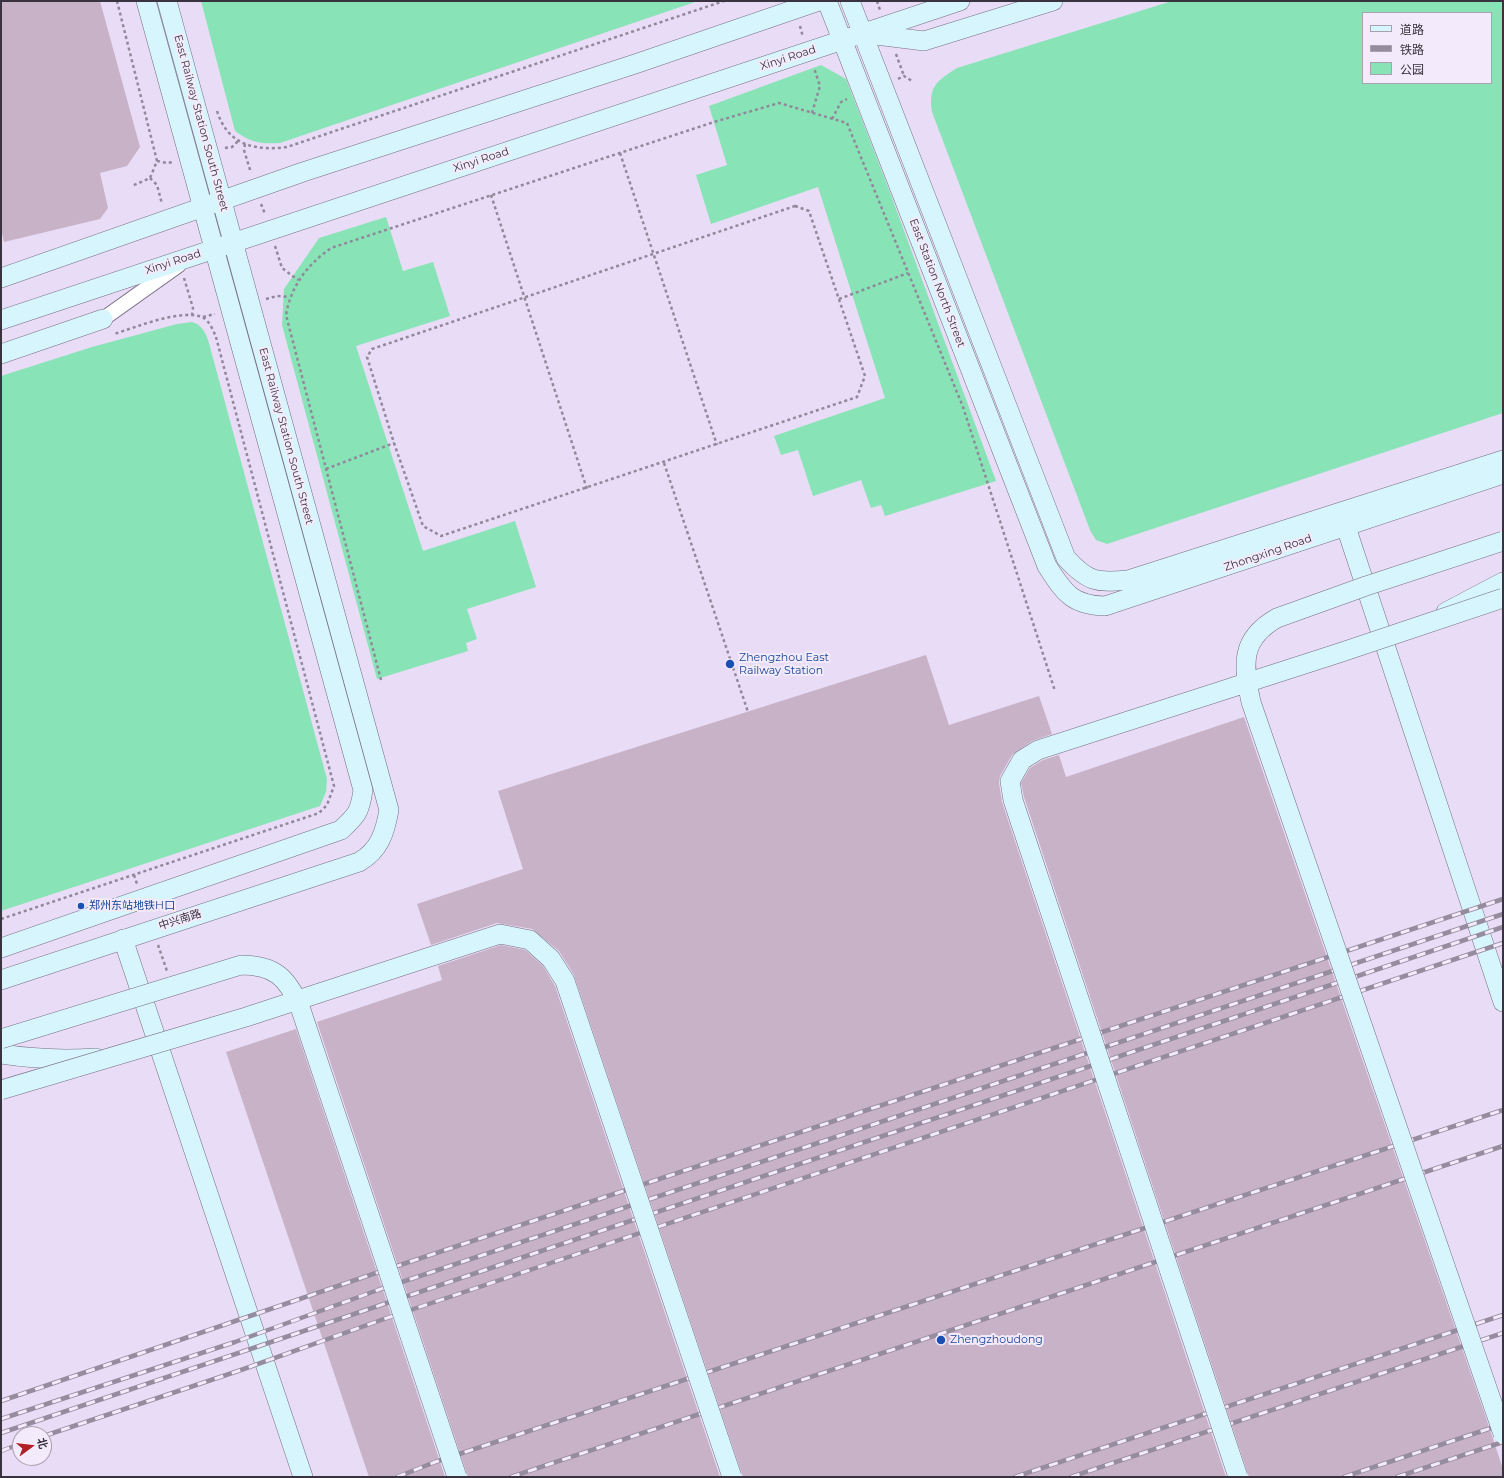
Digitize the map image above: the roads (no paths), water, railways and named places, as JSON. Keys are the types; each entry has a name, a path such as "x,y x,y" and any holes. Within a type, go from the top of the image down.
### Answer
{"street":[{"name":"East Railway Station South Street","path":"1,948 341,830 356,816 361,803 363,790 146,1"},
{"name":"East Railway Station South Street","path":"168,1 389,810 380,843 369,856 359,862"},
{"path":"1,278 222,201 819,1"},
{"name":"East Station North Street","path":"827,1 1047,566"},
{"name":"East Station North Street","path":"850,1 1066,558"},
{"name":"Xinyi Road","path":"1,320 960,1"},
{"path":"862,34 924,41 1053,1"},
{"path":"1,354 107,327 192,256"},
{"name":"Zhongxing Road","path":"1066,558 1080,574 1091,579 1107,582 1128,580 1503,460"},
{"name":"Zhongxing Road","path":"1047,566 1061,587 1074,599 1088,606 1105,606 1503,474"},
{"path":"1346,527 1503,1002"},
{"path":"1503,541 1366,586 1277,618 1266,625 1252,639 1246,656 1245,666 1251,702 1503,1434"},
{"path":"1422,625 1503,582"},
{"path":"1238,1477 1013,800 1010,781 1022,760 1038,750 1503,598"},
{"name":"中兴南路","path":"1,980 359,862"},
{"path":"1,1090 246,1017 500,934 530,940 551,959 565,981 732,1477"},
{"path":"123,939 303,1477"},
{"path":"1,1039 240,965 264,967 283,978 295,994 300,1007 457,1477"},
{"path":"1,1054 24,1058 62,1060 111,1058"}],"railway":[{"path":"1,1401 370,1275 1503,899"},
{"path":"1,1419 235,1342 378,1290 1503,914"},
{"path":"1,1433 1503,927"},
{"path":"52,1433 241,1370 384,1319 1503,943"},
{"path":"397,1477 435,1462 1503,1110"},
{"path":"511,1477 1503,1146"},
{"path":"1015,1477 1503,1315"},
{"path":"1071,1477 1503,1333"},
{"path":"1344,1477 1503,1424"},
{"path":"1397,1477 1503,1442"},
{"path":"1,1451 12,1447"}],"place":[{"name":"Zhengzhou East Railway Station","path":"730,664"},
{"name":"郑州东站地铁H口","path":"81,906"},
{"name":"Zhengzhoudong","path":"941,1340"}]}
